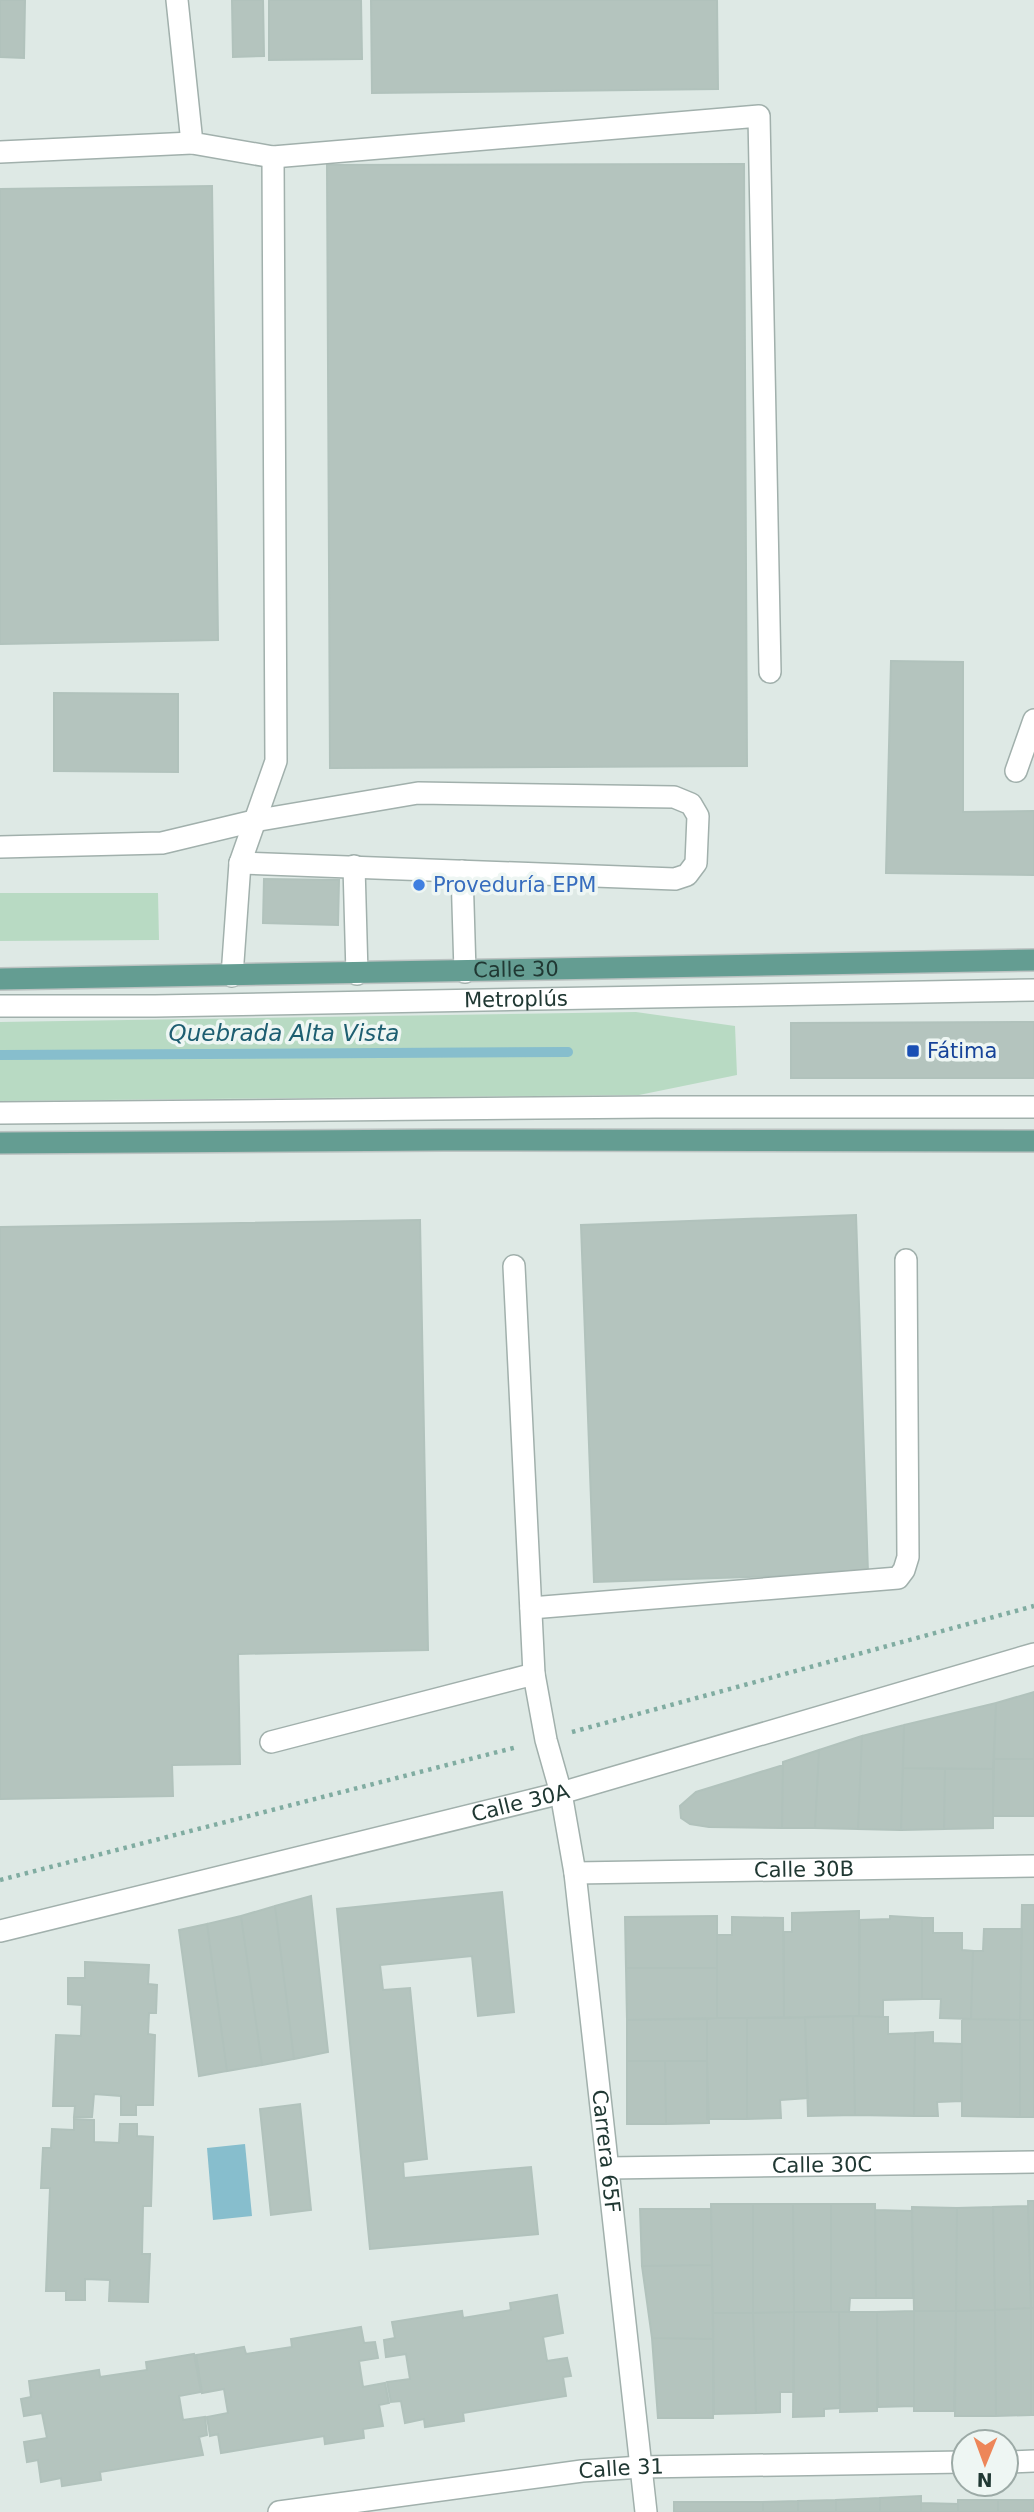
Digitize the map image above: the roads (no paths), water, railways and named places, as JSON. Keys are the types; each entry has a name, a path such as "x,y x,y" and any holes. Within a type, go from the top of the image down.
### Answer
{"main road":[{"name":"Calle 30","path":"0,979 1034,960"},
{"path":"0,1143 443,1140 1034,1141"}],"street":[{"path":"177,0 192,143"},
{"path":"0,152 192,143 273,157 758,116 770,672"},
{"path":"232,976 240,863 276,761 273,157"},
{"path":"1017,771 1034,720"},
{"path":"0,846 162,843 254,821 418,793 674,796 691,804 698,816 696,863 687,875 675,879 240,863"},
{"path":"354,866 357,974"},
{"path":"462,871 465,972"},
{"name":"Metroplús","path":"0,1006 291,1004 1034,990"},
{"path":"0,1113 654,1107 1034,1107"},
{"path":"531,1608 898,1577 904,1570 908,1557 906,1260"},
{"name":"Carrera 65F","path":"514,1266 534,1674 546,1740 561,1793 575,1873 646,2512"},
{"name":"Calle 30A","path":"0,1931 561,1793 1034,1654"},
{"path":"271,1742 534,1674"},
{"name":"Calle 30B","path":"575,1873 1034,1866"},
{"name":"Calle 30C","path":"608,2168 1034,2162"},
{"name":"Calle 31","path":"279,2512 582,2471 641,2467 950,2462"}],"water":[{"path":"245,2144 252,2216 213,2220 207,2148"}],"waterway":[{"name":"Quebrada Alta Vista","path":"0,1055 568,1052"}],"place":[{"name":"Proveduría EPM","path":"419,885"},
{"name":"Fátima","path":"913,1051"}]}
